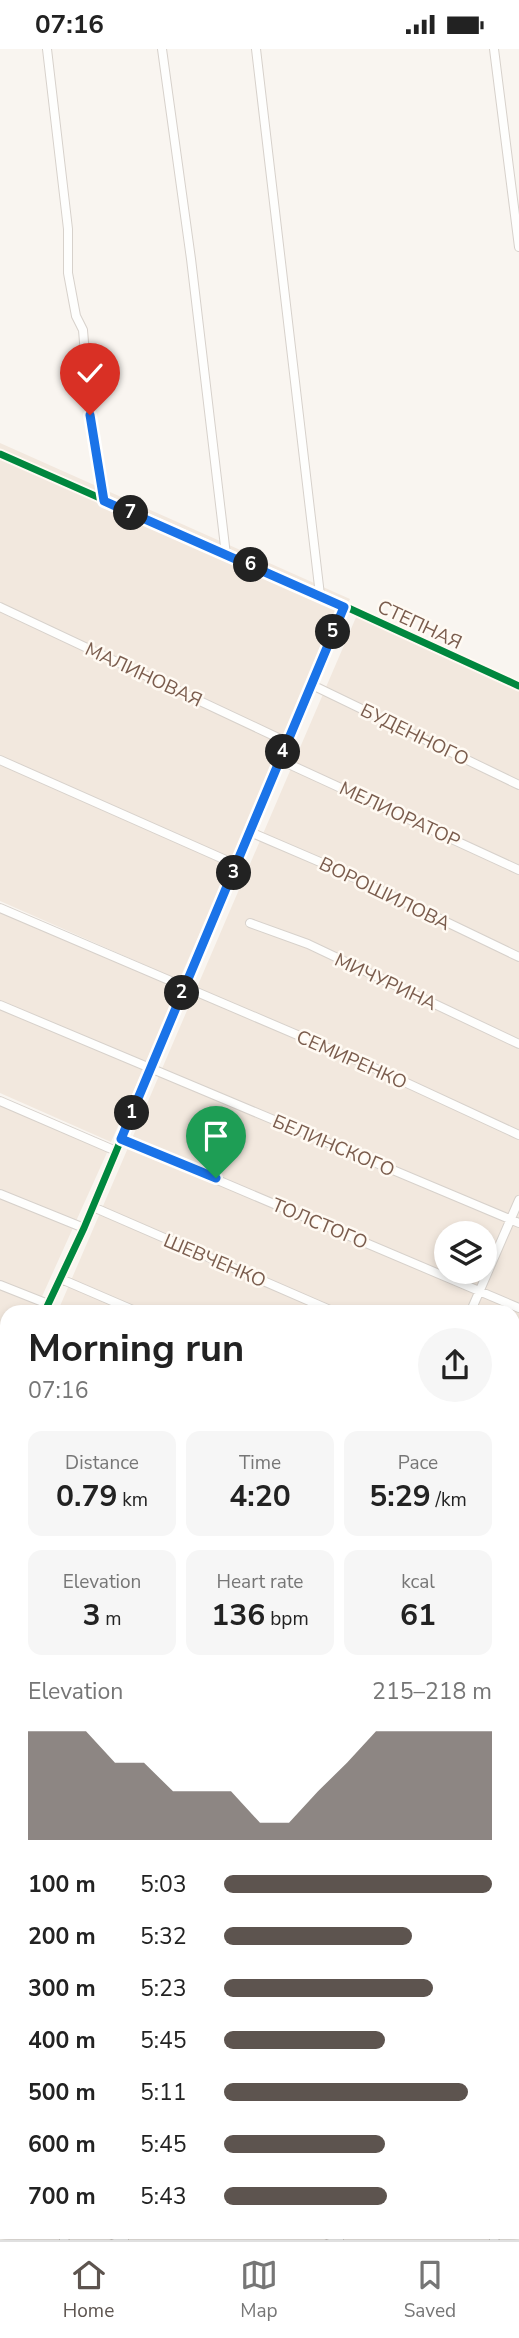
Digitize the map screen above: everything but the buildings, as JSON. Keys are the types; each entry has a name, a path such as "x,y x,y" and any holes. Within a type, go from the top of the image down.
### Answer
{"street":[{"path":"47,49 68,229 68,273 76,316 83,330 90,415 104,501"},
{"path":"162,49 191,259 226,555"},
{"path":"256,49 320,595"},
{"path":"494,49 519,247"},
{"name":"СТЕПНАЯ","path":"0,454 519,686"},
{"name":"МАЛИНОВАЯ","path":"0,607 287,742"},
{"path":"48,1305 93,1207 344,607"},
{"name":"БУДЕННОГО","path":"310,684 519,785"},
{"path":"0,759 237,865"},
{"name":"МЕЛИОРАТОР","path":"280,759 519,870"},
{"name":"ВОРОШИЛОВА","path":"250,832 334,868 519,957"},
{"name":"СЕМИРЕНКО","path":"0,908 369,1066 519,1135"},
{"name":"МИЧУРИНА","path":"250,923 332,955 519,1044"},
{"name":"БЕЛИНСКОГО","path":"0,1005 515,1221"},
{"path":"0,1101 116,1151"},
{"name":"ТОЛСТОГО","path":"121,1139 512,1305"},
{"path":"0,1194 84,1228"},
{"path":"474,1305 515,1221 519,1200"},
{"name":"ШЕВЧЕНКО","path":"93,1207 319,1305"},
{"path":"61,1279 121,1305"},
{"path":"0,1285 40,1305"}],"shaded area":[{"path":"0,443 350,599 179,980 0,901"},
{"path":"357,615 519,685 519,1305 60,1305"},
{"path":"0,904 181,984 111,1142 0,1093"},
{"path":"0,1099 110,1146 38,1305 0,1305"}],"cycle path":[{"path":"0,454 519,686"},
{"path":"48,1305 84,1228 344,607"}],"route":[{"path":"90,415 104,501 344,607 121,1139 216,1178"}]}
